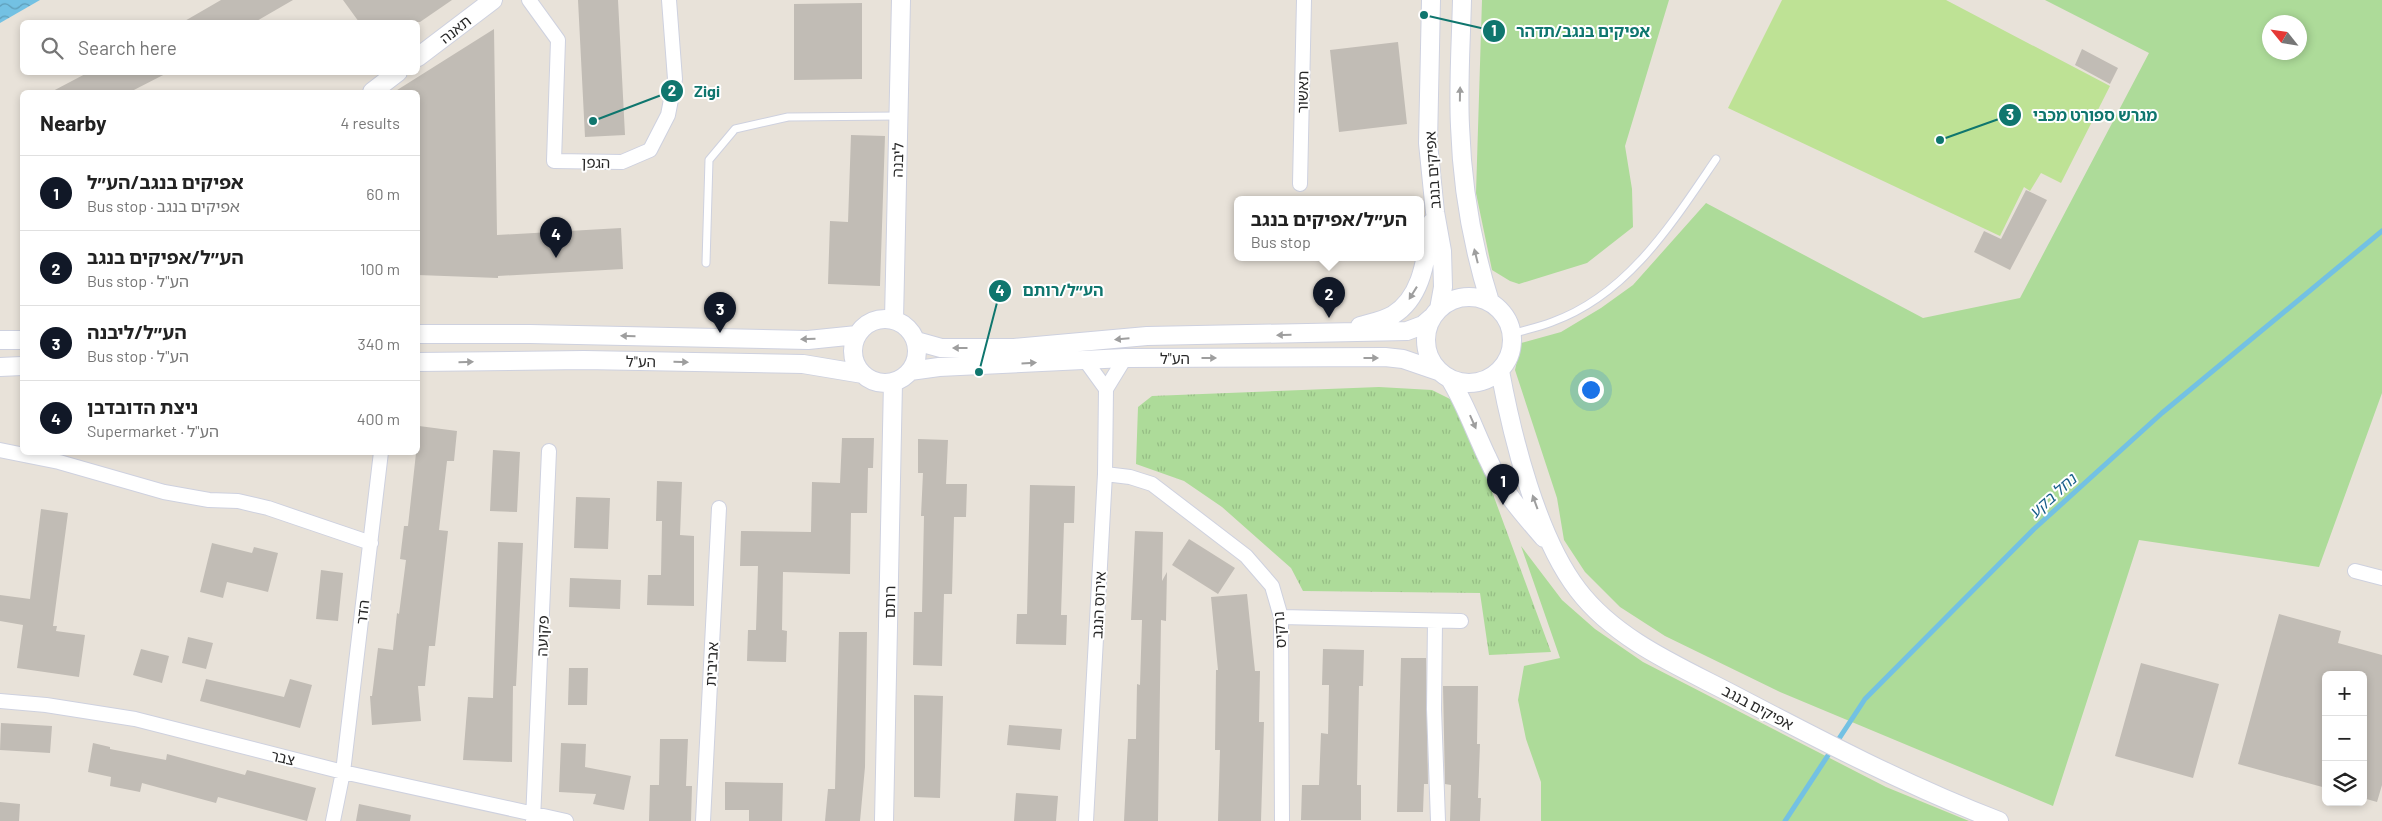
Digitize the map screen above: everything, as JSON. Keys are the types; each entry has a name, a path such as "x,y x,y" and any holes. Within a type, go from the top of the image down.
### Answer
{"street":[{"name":"תאנה","path":"420,55 493,0"},
{"name":"הגפן","path":"528,0 558,40 554,161 622,162 650,150 668,115 675,79 669,0"},
{"name":"ליבנה","path":"894,320 901,0"},
{"name":"תאשור","path":"1300,184 1304,0"},
{"name":"אפיקים בנגב","path":"1431,0 1428,143 1442,260 1443,287 1435,313"},
{"name":"אפיקים בנגב","path":"1462,0 1460,126 1466,193 1474,245 1490,302"},
{"path":"375,90 394,75"},
{"path":"1424,259 1435,212"},
{"path":"1333,334 1392,316 1413,295 1419,281 1424,261"},
{"path":"1463,297 1477,297 1490,302 1504,316 1512,334 1510,353 1500,371 1489,379 1476,383 1462,383 1444,375 1430,360 1425,346 1426,332 1435,313 1450,301 1463,297"},
{"name":"הע\"ל","path":"916,341 942,348 1014,348 1147,336 1333,334 1407,331 1423,325 1435,313"},
{"path":"894,320 907,328 916,341 918,351 910,371 892,382 877,382 863,374 856,366 853,356 857,335 872,321 894,320"},
{"name":"הע\"ל","path":"420,334 530,334 808,340 857,335"},
{"path":"0,340 20,340"},
{"path":"1085,360 1106,389 1125,358"},
{"name":"הע\"ל","path":"910,371 939,367 1125,358 1385,358 1403,359 1444,375"},
{"name":"הע\"ל","path":"420,362 584,360 803,364 863,374"},
{"path":"0,366 20,366"},
{"name":"אפיקים בנגב","path":"1500,371 1507,407 1522,461 1553,547 1577,590 1613,627 1660,656 1850,755 1999,821"},
{"name":"אפיקים בנגב","path":"1444,375 1462,399 1488,460 1502,485 1553,547"},
{"name":"רותם","path":"884,821 892,382"},
{"name":"אירוס הנגב","path":"1086,821 1105,474 1106,389"},
{"path":"0,450 20,454"},
{"name":"פקועה","path":"534,817 549,451"},
{"path":"25,455 59,462 164,492 209,500 238,501 268,508 371,543"},
{"name":"הדר","path":"333,821 343,772 381,455"},
{"name":"נרקיס","path":"1105,474 1130,477 1152,484 1246,556 1272,586 1281,617 1282,821"},
{"name":"אביבית","path":"703,821 719,508"},
{"path":"2355,571 2382,578"},
{"path":"1281,617 1461,621"},
{"path":"1435,621 1434,709 1438,821"},
{"name":"צבר","path":"0,701 46,705 134,719 343,772 534,817 566,821"}],"lane":[{"path":"706,263 709,160 735,129 788,117 898,116"},
{"path":"1512,334 1553,322 1590,303 1614,286 1644,257 1667,229 1716,158"}],"green space":[{"path":"1482,0 1669,0 1625,146 1632,189 1633,227 1587,263 1519,284 1492,270 1476,193"},
{"path":"1782,0 1946,0 2110,86 2061,183 2041,173 2030,191 2024,187 2000,236 1728,108"},
{"path":"2045,0 2382,0 2382,393 2319,567 2139,540 2053,806 1780,692 1665,636 1620,607 1585,572 1564,540 1557,498 1515,370 1521,343 1561,332 1601,308 1633,285 1706,203 1923,318 2020,298 2149,53"},
{"path":"1379,387 1432,390 1456,402 1469,429 1551,652 1489,655 1480,593 1303,591 1291,568 1222,507 1184,481 1136,464 1138,407 1152,396"},
{"path":"1521,546 1562,600 1595,629 1643,662 1886,787 1969,821 1541,821 1541,782 1526,739 1518,700 1524,666 1560,658"}],"water":[{"path":"0,0 40,0 0,23"}],"building":[{"path":"221,0 293,0 258,20 186,20"},
{"path":"343,0 452,0 420,22 420,20 358,20"},
{"path":"578,0 618,0 625,135 585,137"},
{"path":"862,3 862,79 794,80 794,4"},
{"path":"494,29 497,235 621,228 623,269 498,276 498,278 420,275 420,90 397,90"},
{"path":"1398,42 1407,124 1339,132 1330,50"},
{"path":"2082,49 2118,68 2110,84 2075,65"},
{"path":"83,75 163,75 134,90 55,90"},
{"path":"851,135 885,136 880,286 828,284 830,221 848,222"},
{"path":"2026,190 2047,200 2010,270 1974,252 1984,231 2001,239"},
{"path":"420,426 457,431 454,461 447,461 439,530 448,531 435,646 429,646 425,686 418,686 421,721 372,725 370,696 372,696 378,648 393,650 406,560 400,559 404,526 408,526 416,455 420,455"},
{"path":"842,438 874,438 873,468 868,468 867,513 851,513 850,574 783,572 782,630 787,631 786,662 747,661 748,630 756,630 758,566 740,566 741,531 811,532 812,482 840,483"},
{"path":"918,439 948,440 946,484 967,484 966,517 954,517 952,594 944,594 942,666 913,665 914,612 922,612 924,516 921,516 923,473 918,473"},
{"path":"493,450 520,452 517,512 490,511"},
{"path":"657,481 682,482 680,535 694,536 694,606 647,605 648,575 661,575 662,521 656,521"},
{"path":"1030,485 1075,486 1074,523 1064,523 1061,615 1067,615 1066,645 1016,644 1017,614 1027,614"},
{"path":"576,497 610,498 608,549 574,548"},
{"path":"41,509 68,513 53,626 57,626 56,631 85,635 79,677 17,668 23,625 0,621 0,595 30,599"},
{"path":"1135,531 1163,532 1162,581 1167,572 1166,621 1161,620 1158,821 1124,821 1128,739 1136,739 1137,684 1140,685 1142,620 1131,620"},
{"path":"1189,539 1235,568 1218,594 1172,565"},
{"path":"498,542 523,543 516,686 513,686 512,762 463,760 468,697 493,698"},
{"path":"212,543 252,553 254,547 278,553 268,592 227,582 223,598 200,592"},
{"path":"321,570 343,573 338,621 316,619"},
{"path":"570,578 621,580 620,609 569,607"},
{"path":"1247,594 1255,671 1260,671 1259,722 1264,722 1261,821 1218,821 1220,750 1215,750 1216,670 1218,670 1211,597"},
{"path":"2279,614 2341,631 2338,643 2382,655 2382,785 2377,802 2367,799 2367,671 2322,671 2322,787 2238,764"},
{"path":"839,632 867,632 865,767 860,821 825,821 828,789 835,789"},
{"path":"188,637 213,643 206,669 182,663"},
{"path":"141,649 169,656 162,683 133,675"},
{"path":"1323,649 1364,650 1363,686 1359,686 1357,785 1361,785 1361,820 1301,820 1302,785 1319,785 1321,733 1328,734 1329,685 1322,685"},
{"path":"1401,658 1426,658 1428,784 1424,784 1423,812 1397,812"},
{"path":"2141,663 2219,684 2193,778 2115,756"},
{"path":"569,668 588,668 587,705 568,705"},
{"path":"206,679 284,697 290,679 312,685 300,728 200,701"},
{"path":"1443,686 1478,686 1477,744 1480,744 1478,798 1481,798 1480,821 1450,821 1451,785 1445,784"},
{"path":"914,695 943,696 940,798 914,797"},
{"path":"1,723 52,726 50,753 0,750"},
{"path":"1009,725 1062,729 1060,750 1007,745"},
{"path":"660,739 688,739 686,786 692,786 691,821 649,821 650,785 659,785"},
{"path":"93,743 110,747 110,749 166,760 167,754 245,775 247,770 316,788 307,821 218,797 216,803 142,783 140,792 110,786 111,777 88,772"},
{"path":"561,743 586,744 585,767 631,776 624,810 593,804 596,794 559,792"},
{"path":"725,782 783,783 782,821 749,821 749,810 725,810"},
{"path":"1016,793 1058,796 1056,821 1014,821"},
{"path":"0,802 20,804 19,821 0,821"},
{"path":"359,804 411,815 410,821 356,821"}],"waterway":[{"name":"נחל בקע","path":"1785,821 1865,699 2034,529 2162,413 2382,231"}],"place":[{"name":"אפיקים בנגב/תדהר","path":"1424,15"},
{"name":"Zigi","path":"593,121"},
{"name":"מגרש ספורט מכבי","path":"1940,140"},
{"name":"ניצת הדובדבן","path":"556,258"},
{"name":"הע״ל/אפיקים בנגב","path":"1329,318"},
{"name":"הע״ל/ליבנה","path":"720,333"},
{"name":"הע״ל/רותם","path":"979,372"},
{"name":"אפיקים בנגב/הע״ל","path":"1503,505"}]}
